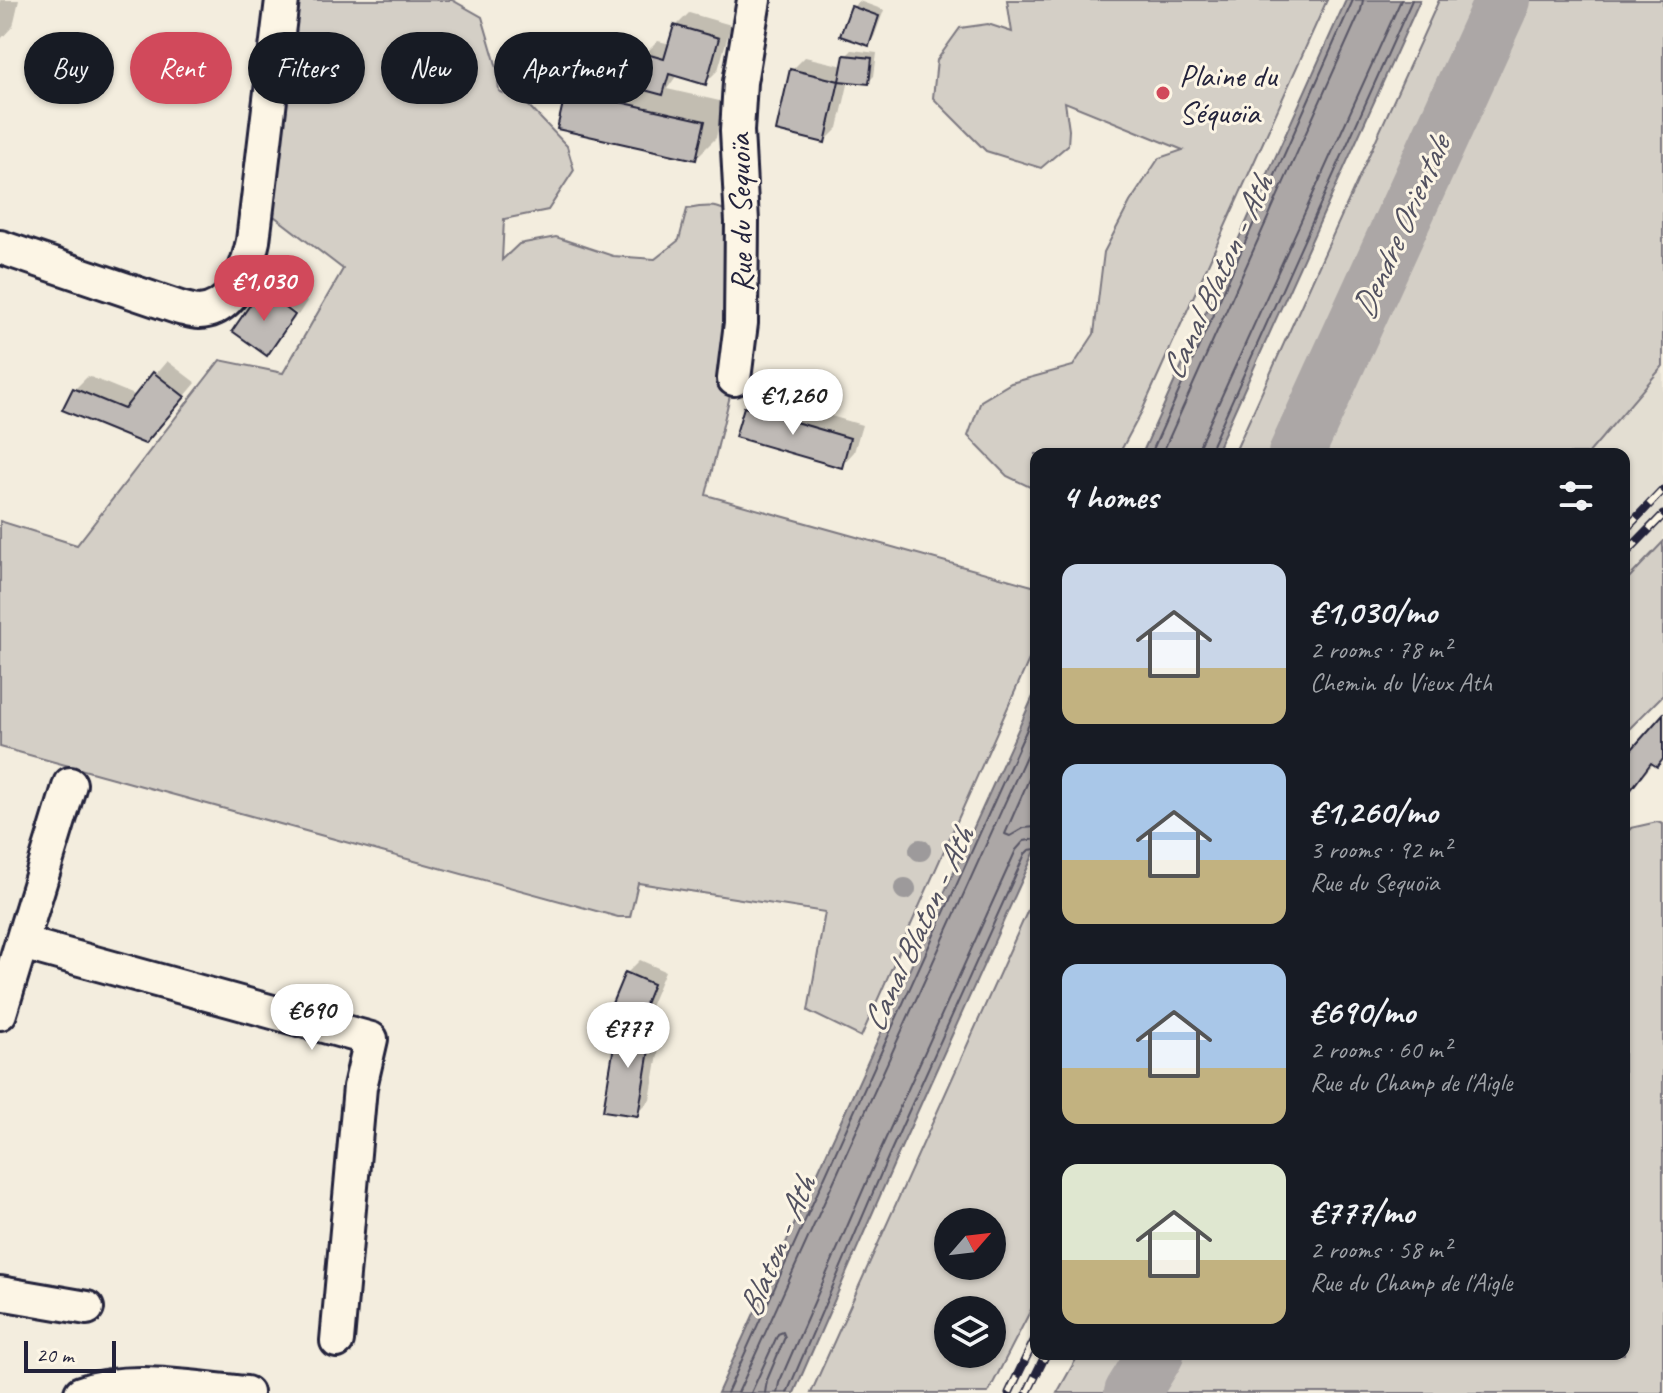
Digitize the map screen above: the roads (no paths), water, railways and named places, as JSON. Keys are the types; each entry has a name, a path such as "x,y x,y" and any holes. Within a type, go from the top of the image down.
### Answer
{"street":[{"path":"0,247 180,308 199,312 219,305 247,270 253,241 282,0"},
{"name":"Rue du Sequoïa","path":"734,379 741,323 738,106 754,0"},
{"path":"0,1013 70,784"},
{"path":"22,943 371,1039 360,1087 337,1341"},
{"path":"0,1293 87,1308"},
{"path":"81,1393 112,1385 246,1393"}],"water":[{"path":"1346,0 1420,0 1218,448 1145,448"},
{"path":"1030,703 1030,862 794,1393 718,1393"}],"waterway":[{"name":"Dendre Orientale","path":"1299,448 1503,0"},
{"name":"Dendre Orientale","path":"1132,1393 1152,1360"}],"railway":[{"path":"1630,525 1663,490"},
{"path":"1630,549 1663,515"},
{"path":"1009,1393 1030,1349"},
{"path":"1027,1393 1043,1360"}],"place":[{"name":"Plaine du Séquoïa","path":"1163,93"}],"water label":[{"name":"Canal Blaton - Ath","path":"1216,277"},
{"name":"Canal Blaton - Ath","path":"917,929"},
{"name":"Blaton - Ath","path":"776,1246"}]}
